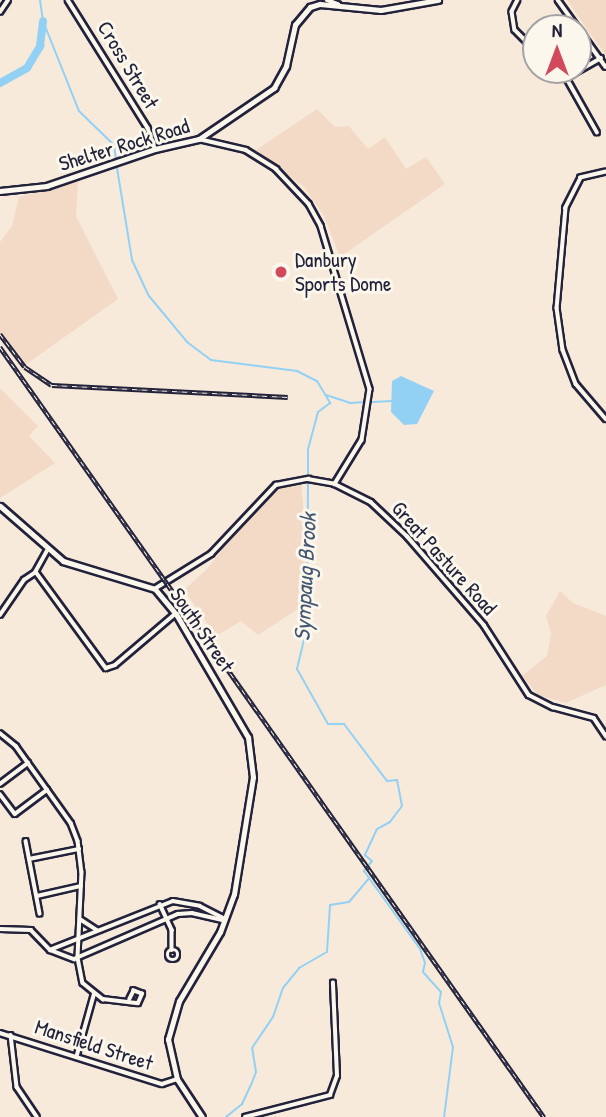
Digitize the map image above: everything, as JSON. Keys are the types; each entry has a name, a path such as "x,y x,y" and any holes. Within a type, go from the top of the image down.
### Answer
{"main road":[{"name":"South Street","path":"0,506 48,550 80,569 155,589 176,614 240,719 253,756 253,777 237,879 225,920 173,1013 169,1052 177,1079"},
{"path":"177,1079 202,1117"}],"street":[{"path":"0,12 8,0"},
{"name":"Cross Street","path":"68,0 75,6 111,75 148,128 155,149"},
{"path":"75,0 75,6"},
{"path":"327,0 343,7"},
{"name":"Shelter Rock Road","path":"0,191 47,186 155,149 199,139 274,88 286,66 295,26 303,12 320,4 381,10 438,0"},
{"path":"518,0 512,12 515,30 522,37"},
{"path":"558,0 606,67"},
{"path":"592,63 601,58"},
{"path":"569,84 597,133"},
{"path":"199,139 258,156 291,183 321,226 370,389 362,440 335,484"},
{"path":"606,172 581,178 566,208 557,308 563,350 576,384 606,419"},
{"name":"Great Pasture Road","path":"155,589 211,554 276,485 308,479 335,484 387,514 497,645 528,695 553,708 594,719 606,736"},
{"path":"0,615 24,580 36,572 48,550"},
{"path":"36,572 106,668 176,614"},
{"path":"0,733 28,763 71,823 79,849 81,887 78,958 83,983 94,995 117,1001 130,999"},
{"path":"0,784 28,763"},
{"path":"0,794 15,814 47,790"},
{"path":"26,841 40,915"},
{"path":"30,859 79,849"},
{"path":"37,896 81,887"},
{"path":"50,950 160,904 191,904 225,920"},
{"path":"160,904 168,919 172,950"},
{"path":"0,929 30,930 62,958 78,958 168,919 192,913 225,920"},
{"path":"80,919 97,930"},
{"path":"245,1117 330,1095 337,1076 333,983"},
{"path":"78,1055 94,995"},
{"name":"Mansfield Street","path":"0,1033 78,1055 162,1084 177,1079"},
{"path":"11,1035 17,1087 37,1117"}],"shaded area":[{"path":"567,0 606,0 606,56 592,36 592,14 577,14"},
{"path":"317,109 335,127 349,126 368,149 385,137 406,169 426,157 445,184 340,257 324,216 304,187 256,150"},
{"path":"78,181 76,216 118,299 21,368 0,338 0,242 12,226 19,197"},
{"path":"0,388 38,426 29,436 55,463 0,498"},
{"path":"301,482 306,539 304,605 258,635 241,621 216,636 184,590 208,568 261,498 274,488"},
{"path":"560,591 573,603 606,616 606,685 566,703 538,695 522,676 547,656 551,633 546,616"}],"water":[{"path":"401,376 434,391 417,424 404,425 391,412 392,381"}],"waterway":[{"name":"Sympaug Brook","path":"40,0 43,21 79,111 114,145 116,160"},
{"path":"0,83 27,68 40,46 43,21"},
{"name":"Sympaug Brook","path":"117,168 132,260 149,296 187,342 211,360 297,371 317,381 330,403 318,412 308,450 308,477"},
{"path":"326,395 350,403 366,402"},
{"path":"373,402 392,401"},
{"name":"Sympaug Brook","path":"308,483 307,627 297,669 328,724 344,724 387,781 397,780 402,806 390,822 377,829 365,855 372,861 364,871 420,949 425,963 423,972 441,992 439,1003 453,1047 444,1117"},
{"path":"226,1117 242,1104 251,1085 256,1072 252,1048 273,1017 283,988 299,968 327,952 330,905 349,902 368,879"}],"railway":[{"path":"0,334 25,367 52,385 288,397"},
{"path":"0,347 544,1117"}],"place":[{"name":"Danbury Sports Dome","path":"281,272"}]}
